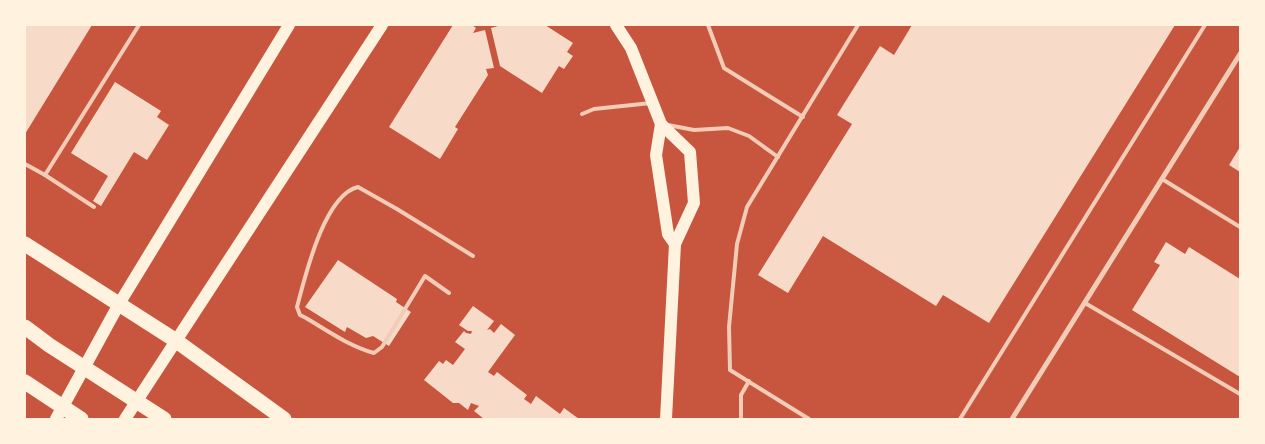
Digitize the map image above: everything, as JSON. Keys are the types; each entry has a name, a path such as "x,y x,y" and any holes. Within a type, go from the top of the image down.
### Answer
{"highway":[{"path":"25,244 175,340 284,419"},
{"path":"25,327 49,345 164,419"},
{"path":"26,382 81,419"}],"main road":[{"path":"56,419 119,304 289,25"},
{"path":"124,419 382,25"},
{"path":"616,25 631,48 661,124 690,152 694,203 675,244 666,419"},
{"path":"661,124 656,155 668,234 675,244"}],"street":[{"path":"1012,419 1240,54"}],"lane":[{"path":"45,176 138,25"},
{"path":"708,25 724,68 803,117"},
{"path":"809,419 730,370 729,327 738,244 748,207 858,25"},
{"path":"960,419 1205,25"},
{"path":"582,114 594,109 653,103"},
{"path":"661,124 694,130 728,128 749,136 778,157"},
{"path":"25,164 94,207"},
{"path":"1162,179 1240,227"},
{"path":"449,294 425,276 382,347 374,353 341,340 300,315 298,307 314,249 328,217 351,189 358,187 473,256"},
{"path":"1084,303 1240,394"},
{"path":"741,419 741,395 749,382"},
{"path":"795,419 799,413"}],"building":[{"path":"25,25 92,25 25,134"},
{"path":"453,25 472,25 476,28 473,33 485,30 494,68 486,69 488,75 455,127 458,129 440,159 389,127"},
{"path":"496,25 545,25 573,43 567,52 573,56 564,69 559,66 542,93 500,66 491,28 498,26"},
{"path":"912,25 1175,25 989,323 943,295 936,306 823,236 788,293 758,275 852,124 837,115 880,46 894,55"},
{"path":"115,82 161,111 157,117 169,125 147,160 134,152 101,206 93,201 108,176 71,153"},
{"path":"1240,147 1240,172 1229,165"},
{"path":"1166,242 1185,254 1189,247 1240,279 1240,377 1132,310 1160,265 1154,262"},
{"path":"338,260 397,299 396,302 411,312 389,346 373,336 366,338 347,327 345,332 305,307"},
{"path":"473,306 494,321 487,330 490,329 494,333 501,324 515,335 488,372 494,376 497,372 527,395 524,399 531,404 536,396 560,414 564,408 579,419 484,419 474,411 479,406 471,403 468,410 459,403 453,403 424,380 439,361 443,364 446,360 453,365 465,349 455,342 464,331 471,334 472,331 468,331 459,325"}]}
